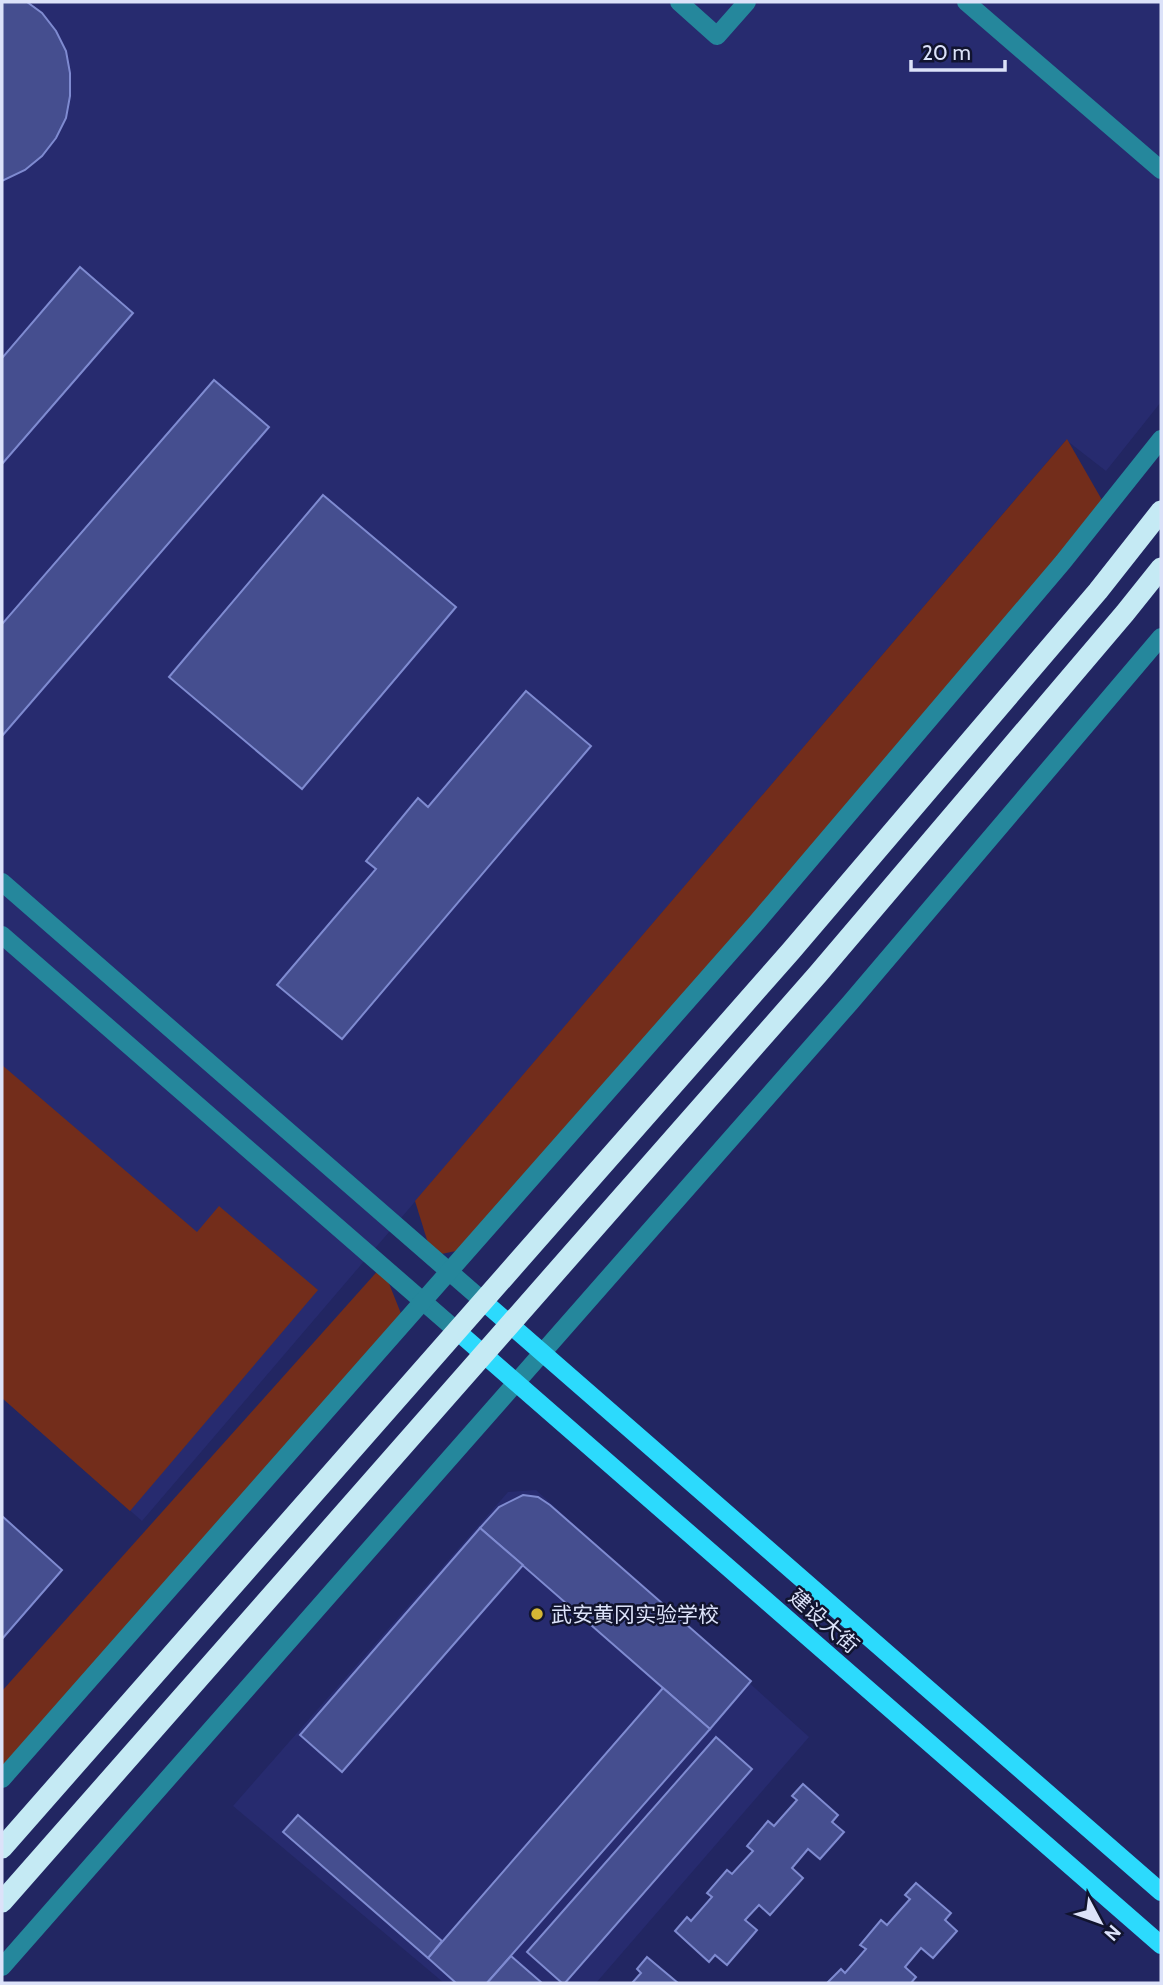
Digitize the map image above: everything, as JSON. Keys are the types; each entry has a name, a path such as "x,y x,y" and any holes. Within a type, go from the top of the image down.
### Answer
{"highway":[{"path":"2,1847 791,951 1098,591 1161,511"},
{"path":"2,1902 827,964 1161,568"}],"main road":[{"name":"建设大街","path":"483,1301 1161,1892"},
{"name":"建设大街","path":"457,1331 1161,1945"}],"street":[{"path":"679,2 717,36 747,2"},
{"path":"966,2 1161,170"},
{"path":"2,1779 766,911 1054,572 1161,439"},
{"path":"2,1967 850,1003 1161,637"},
{"path":"2,882 483,1301"},
{"path":"2,935 457,1331"}],"shaded area":[{"path":"2,2 1161,2 1161,402 1106,471 1066,440 142,1521 2,1398"},
{"path":"1067,439 1106,507 470,1248 432,1256 415,1201"},
{"path":"2,1065 197,1232 219,1206 318,1290 130,1511 2,1398"},
{"path":"382,1266 404,1321 2,1779 2,1691"},
{"name":"武安黄冈实验学校","path":"536,1490 809,1737 596,1983 444,1983 233,1806 508,1492"}],"building":[{"path":"2,2 27,2 42,13 56,31 66,51 70,96 66,118 56,138 42,156 25,170 2,181"},
{"path":"80,267 133,313 2,464 2,358"},
{"path":"214,380 269,427 2,736 2,624"},
{"path":"323,495 456,607 302,789 169,677"},
{"path":"526,691 591,746 342,1039 277,985 376,869 366,861 418,798 428,807"},
{"path":"523,1495 538,1497 550,1505 751,1681 710,1729 480,1528 499,1507"},
{"path":"2,1516 62,1570 2,1639"},
{"path":"480,1528 523,1565 342,1772 300,1735"},
{"path":"663,1688 710,1729 487,1983 456,1983 428,1958"},
{"path":"716,1737 752,1769 565,1983 562,1983 527,1952"},
{"path":"803,1784 838,1815 832,1822 844,1832 820,1859 808,1849 792,1868 803,1878 770,1915 759,1905 745,1920 757,1930 727,1965 715,1955 709,1962 675,1931 687,1917 691,1921 712,1897 707,1893 727,1870 732,1874 753,1851 747,1846 768,1821 774,1826 797,1800 792,1796"},
{"path":"298,1815 442,1941 428,1958 283,1832"},
{"path":"916,1883 951,1913 945,1920 957,1931 933,1958 921,1948 905,1967 916,1977 911,1983 827,1983 841,1969 845,1973 866,1949 860,1945 881,1920 887,1925 910,1899 905,1895"},
{"path":"511,1956 542,1983 487,1983"},
{"path":"647,1957 678,1983 632,1983 641,1973 637,1969"}],"place":[{"name":"武安黄冈实验学校","path":"537,1614"}]}
